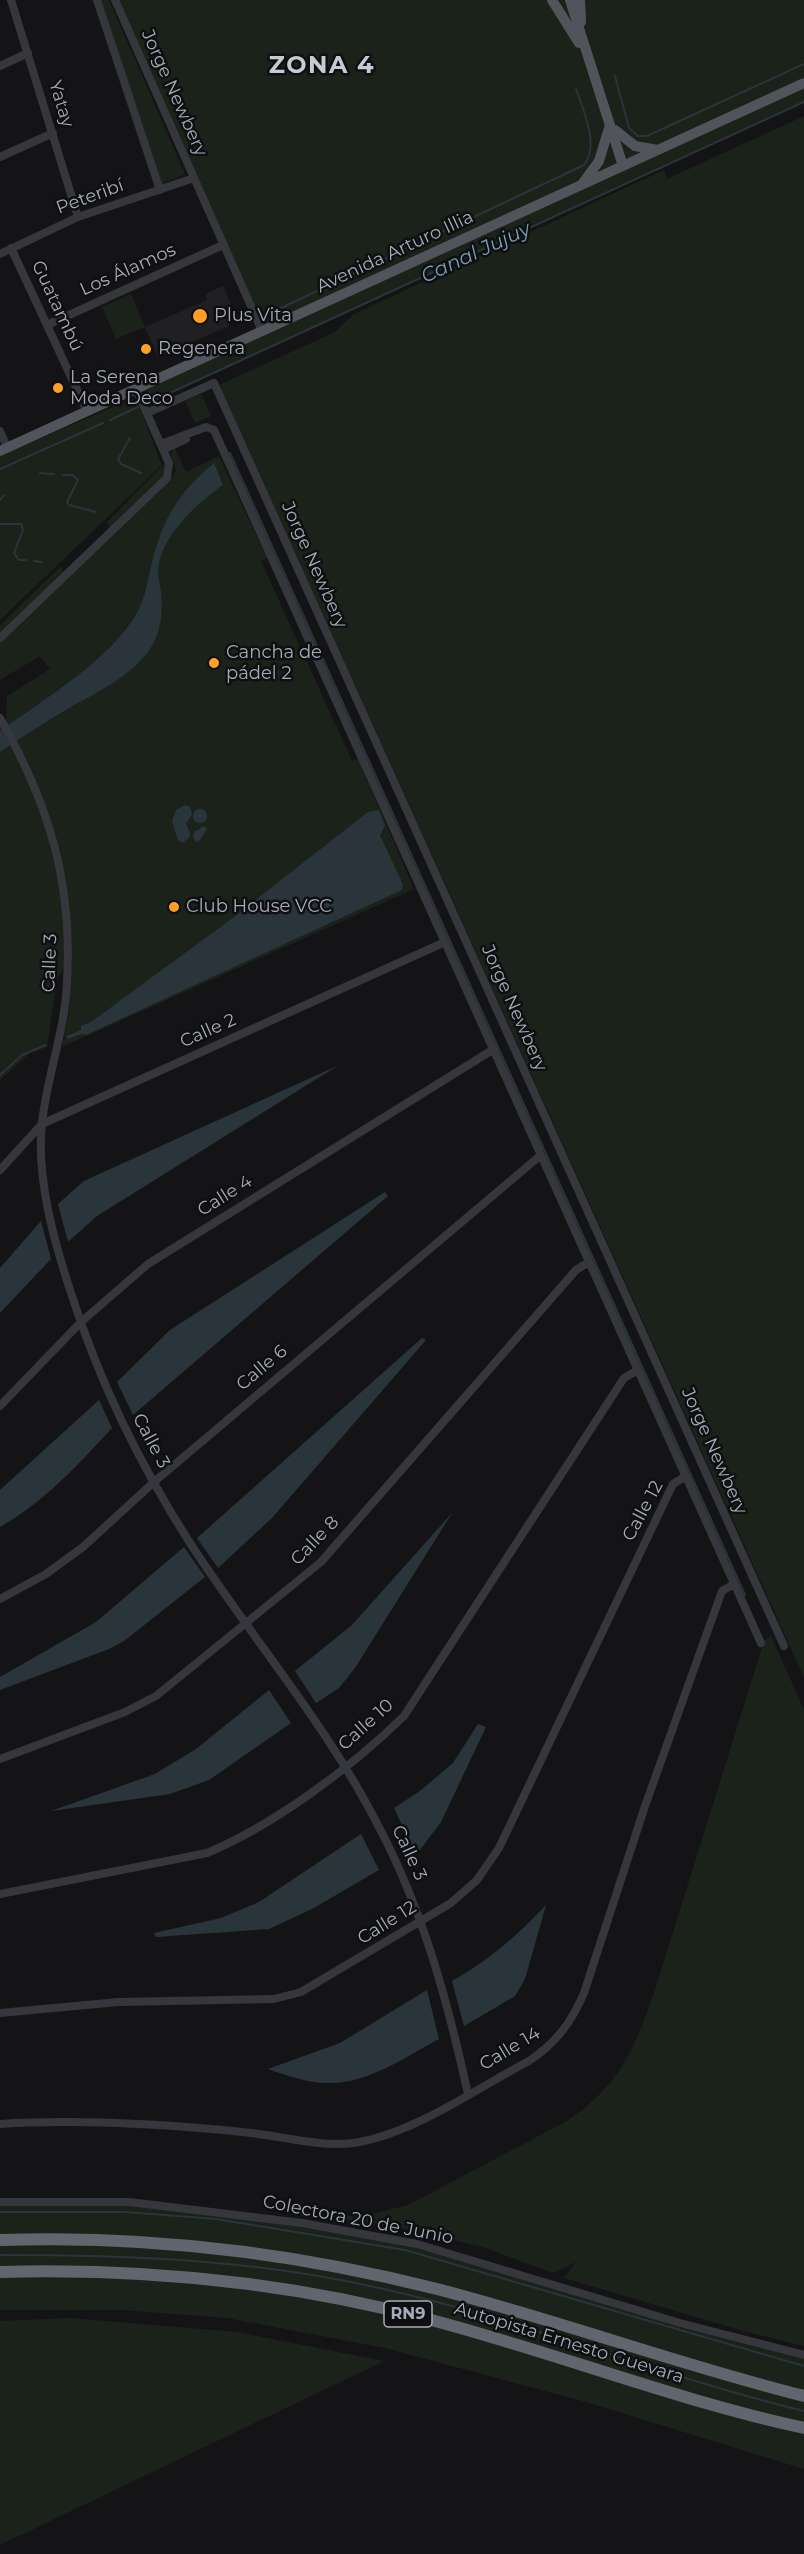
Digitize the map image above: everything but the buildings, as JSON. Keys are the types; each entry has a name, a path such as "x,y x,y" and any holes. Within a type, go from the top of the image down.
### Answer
{"highway":[{"name":"Autopista Ernesto Guevara","path":"0,2240 170,2245 259,2255 376,2274 485,2303 737,2379 804,2396"},
{"name":"Autopista Ernesto Guevara","path":"0,2272 86,2272 166,2276 296,2292 366,2304 504,2340 690,2398 804,2428"}],"main road":[{"path":"552,0 586,55"},
{"path":"570,0 623,166"},
{"path":"580,0 586,55"},
{"name":"Avenida Arturo Illia","path":"4,449 804,83"},
{"path":"610,125 628,143 659,150"},
{"path":"581,186 599,161 610,125"}],"street":[{"name":"Yatay","path":"11,0 78,217"},
{"path":"97,0 159,190"},
{"name":"Jorge Newbery","path":"115,0 262,332"},
{"path":"0,66 28,53"},
{"path":"0,157 53,133"},
{"name":"Peteribí","path":"0,254 78,217 194,178"},
{"name":"Los Álamos","path":"47,325 224,245"},
{"name":"Guatambú","path":"12,248 87,411"},
{"name":"Jorge Newbery","path":"147,413 214,383 784,1647"},
{"path":"0,638 169,473 169,464 136,389"},
{"path":"162,447 206,427 214,430 761,1643"},
{"path":"0,431 4,449"},
{"name":"Calle 3","path":"2,722 15,744 46,814 61,869 66,903 66,996 42,1124 42,1160 58,1250 81,1322 115,1406 154,1482 195,1549 344,1766 381,1830 406,1882 444,1990 468,2094"},
{"name":"Calle 2","path":"0,1170 42,1124 445,942"},
{"name":"Calle 4","path":"0,1406 81,1322 148,1264 494,1050"},
{"name":"Calle 6","path":"0,1599 46,1574 83,1547 154,1482 541,1155"},
{"name":"Calle 8","path":"0,1759 126,1712 156,1696 248,1624 321,1562 576,1270 589,1262"},
{"name":"Calle 10","path":"0,1894 207,1853 233,1842 378,1741 404,1716 624,1378 638,1370"},
{"name":"Calle 12","path":"0,2013 118,2002 274,1999 301,1992 330,1977 451,1903 477,1880 499,1848 673,1484 686,1476"},
{"name":"Calle 14","path":"0,2124 142,2124 245,2132 339,2144 358,2142 398,2130 468,2094 547,2048 574,2017 584,1993 645,1806 718,1601 722,1591 734,1584"},
{"name":"Colectora 20 de Junio","path":"0,2202 129,2202 302,2223 417,2244 680,2323 804,2355"}],"shaded area":[{"path":"100,0 109,0 185,174 160,185"},
{"path":"115,0 804,0 804,102 148,403 136,389 262,332"},
{"path":"804,116 804,1677 219,385 335,332 354,314 664,170 667,179"},
{"name":"Plus Vita","path":"223,286 232,307 229,326 158,357 145,327 207,300 205,294"},
{"path":"131,294 145,327 116,339 102,307"},
{"path":"201,394 211,416 195,423 185,401"},
{"path":"129,400 138,404 162,465 0,620 0,456"},
{"path":"175,448 186,472 219,456 267,558 261,561 352,761 358,759 414,889 62,1047 63,1040 67,1038 64,1037 70,1005 72,957 57,978 47,1047 30,1053 0,1080 0,725 6,721 7,696 50,669 40,656 0,680 0,642 172,477 176,471 171,454"},
{"path":"165,463 163,477 110,529 107,522"},
{"path":"214,463 223,485 201,502 180,523 164,548 158,574 162,600 161,615 157,636 150,649 133,668 113,683 60,713 0,752 0,731 94,662 126,629 143,599 152,562 167,519 191,485"},
{"path":"61,566 64,573 0,635 0,625"},
{"path":"185,805 190,807 192,814 186,824 190,833 189,838 182,843 178,840 172,821 176,810"},
{"path":"200,809 205,811 207,816 205,821 200,823 195,821 193,816 195,811"},
{"path":"379,810 385,826 380,835 403,885 402,890 86,1035 82,1034 67,1039 67,1036 81,1030 81,1026 91,1022 230,920 368,812"},
{"path":"204,826 207,829 196,842 193,837 194,832"},
{"path":"339,1065 97,1216 68,1242 58,1204 84,1181"},
{"path":"385,1192 388,1196 133,1415 117,1382 170,1330"},
{"path":"41,1221 51,1259 0,1313 0,1268"},
{"path":"422,1338 426,1340 272,1518 218,1568 197,1538"},
{"path":"99,1400 112,1428 46,1495 0,1527 0,1490"},
{"path":"452,1513 355,1668 339,1688 316,1703 295,1671 352,1625"},
{"path":"184,1547 205,1577 124,1641 109,1649 0,1690 0,1677 96,1622"},
{"path":"771,1636 804,1710 804,2346 740,2330 564,2278 576,2262 553,2273 483,2247 409,2230 331,2217 368,2215 408,2205 567,2121 585,2108 612,2081 630,2052 653,1996 764,1641"},
{"path":"269,1690 291,1723 209,1780 170,1794 51,1811 155,1774 196,1749"},
{"path":"478,1724 486,1727 441,1822 416,1855 394,1808 420,1791 453,1763"},
{"path":"361,1834 379,1870 312,1909 269,1929 156,1937 154,1933 221,1918 259,1902"},
{"path":"546,1905 525,1979 515,1996 464,2026 452,1981 502,1947"},
{"path":"427,1990 439,2039 373,2074 345,2082 323,2083 291,2077 268,2069 340,2043"},
{"path":"0,2202 129,2202 417,2244 804,2355 804,2469 586,2402 385,2348 227,2318 121,2310 0,2310"},
{"path":"70,2318 237,2332 384,2361 0,2545 0,2321"}],"waterway":[{"path":"615,76 629,128 638,136 647,136 804,64"},
{"path":"273,308 281,308 584,165 589,156 589,127 576,88"},
{"name":"Canal Jujuy","path":"148,403 804,102"},
{"name":"Canal Jujuy","path":"110,420 138,407"},
{"name":"Canal Jujuy","path":"0,469 103,423"},
{"path":"130,438 118,459 121,464 141,473"},
{"path":"230,453 745,1595"},
{"path":"40,473 54,474"},
{"path":"63,475 73,475 78,480 67,502 69,505 96,512"},
{"path":"0,500 4,495"},
{"path":"0,524 21,524 23,530 14,553 19,560 26,560"},
{"path":"34,561 42,562"},
{"path":"0,1075 22,1055 46,1045"},
{"path":"0,2212 125,2212 216,2219 405,2250 804,2366"},
{"path":"0,2255 183,2260 320,2276 421,2298 476,2313 749,2397 804,2411"}],"place":[{"name":"Plus Vita","path":"200,316"},
{"name":"Regenera","path":"146,349"},
{"name":"La Serena Moda Deco","path":"58,388"},
{"name":"Cancha de pádel 2","path":"214,663"},
{"name":"Club House VCC","path":"174,907"}],"district":[{"name":"ZONA 4","path":"322,66"}]}
